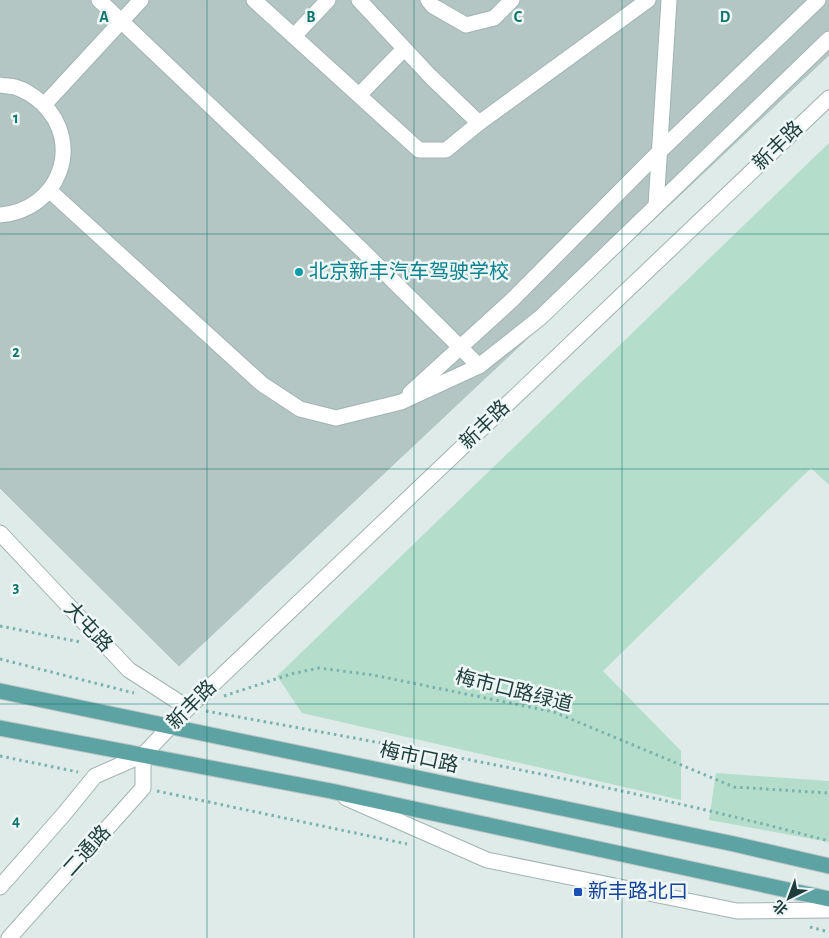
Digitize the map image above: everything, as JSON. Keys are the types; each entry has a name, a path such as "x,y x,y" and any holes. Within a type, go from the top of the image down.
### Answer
{"main road":[{"name":"梅市口路","path":"0,691 714,840 829,866"},
{"path":"0,728 330,791 829,899"}],"street":[{"path":"99,0 362,250 479,366"},
{"path":"44,105 140,0"},
{"path":"254,0 420,150 446,150 479,123 648,0"},
{"path":"294,36 328,0"},
{"path":"359,0 430,76 479,123"},
{"path":"428,0 433,6 466,25 494,18 512,0"},
{"path":"656,206 669,0"},
{"path":"401,402 512,300 660,151 818,0"},
{"path":"50,191 262,384 300,409 336,418 401,402 479,366 541,317 829,39"},
{"path":"359,95 404,49"},
{"path":"0,85 16,87 34,96 49,110 60,129 64,150 60,172 50,191 34,206 14,214 0,215"},
{"name":"新丰路","path":"143,755 188,708 829,98"},
{"name":"大屯路","path":"0,533 129,670 188,708"},
{"path":"0,887 95,776 143,755 143,788"},
{"name":"二通路","path":"9,938 143,788"},
{"path":"330,791 487,860 736,911 829,910"}],"path":[{"path":"0,626 108,647"},
{"path":"0,659 142,695"},
{"name":"梅市口路绿道","path":"216,698 291,674 319,668 373,675 554,712 734,787 829,793"},
{"path":"188,708 465,758 736,816 829,841"},
{"path":"0,756 95,776"},
{"path":"143,788 192,800 411,844"}],"green space":[{"path":"829,143 829,485 811,468 603,671 681,751 681,800 302,713 277,676"},
{"path":"716,773 829,781 829,842 709,820"}],"building":[{"name":"北京新丰汽车驾驶学校","path":"0,0 829,0 829,55 179,666 0,488"}],"place":[{"name":"北京新丰汽车驾驶学校","path":"299,272"},
{"name":"新丰路北口","path":"578,892"}]}
